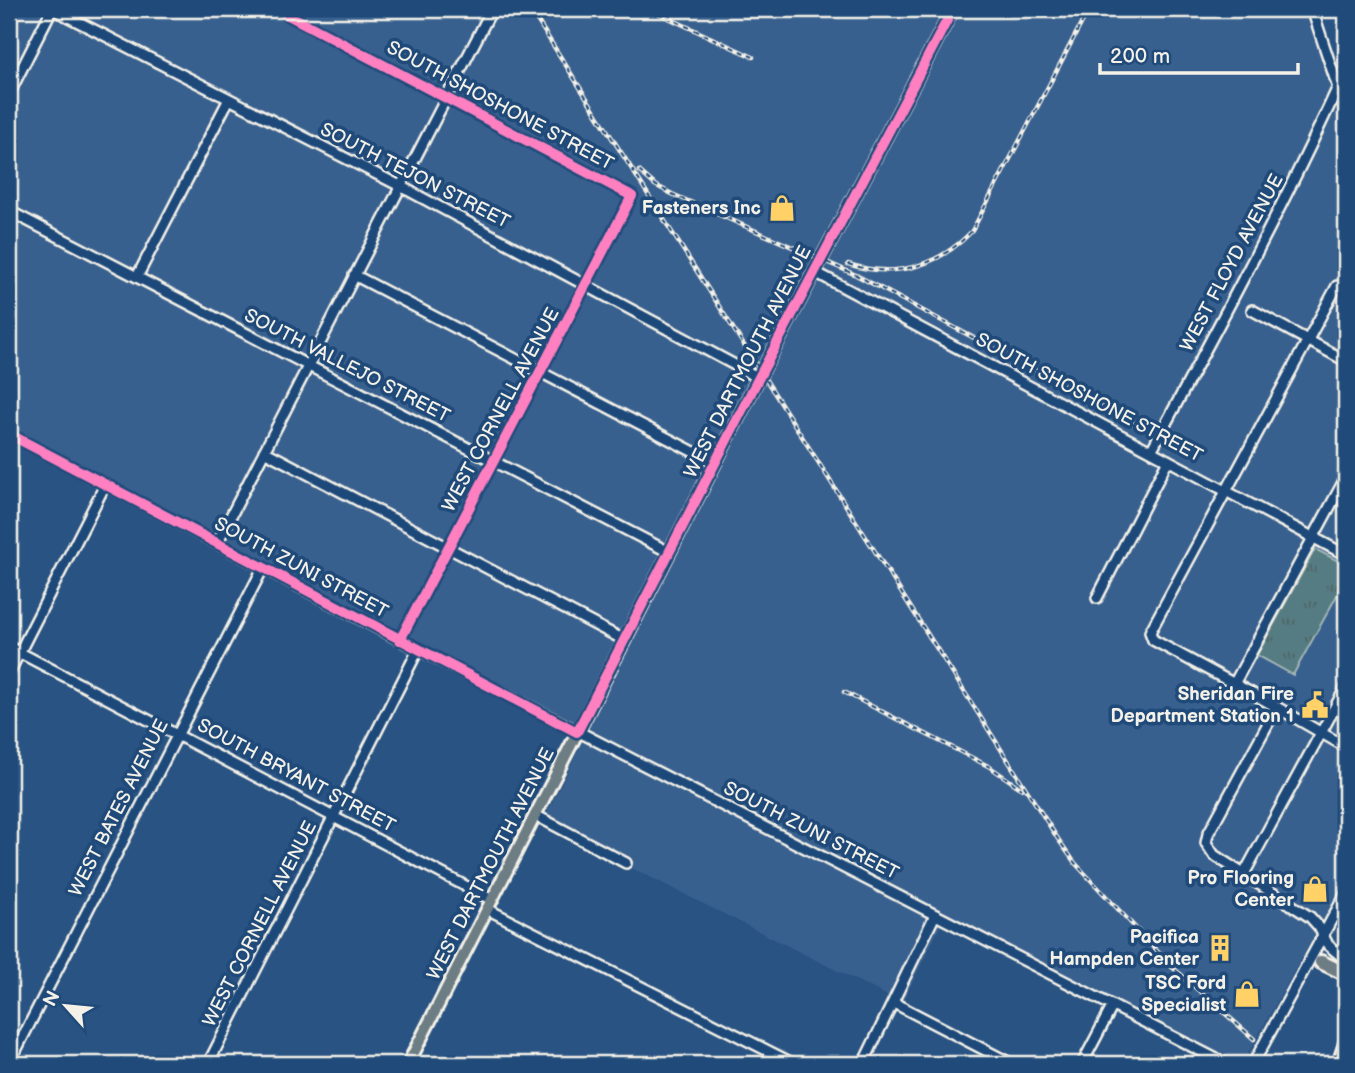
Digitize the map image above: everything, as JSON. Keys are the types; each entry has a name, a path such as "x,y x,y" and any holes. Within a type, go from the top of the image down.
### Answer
{"highway":[{"path":"1321,962 1346,974"},
{"path":"1339,1064 1346,1043"}],"main road":[{"name":"WEST DARTMOUTH AVENUE","path":"408,1064 669,552 953,9"}],"street":[{"path":"9,94 53,9"},
{"name":"SOUTH TEJON STREET","path":"53,9 400,186 759,378"},
{"name":"SOUTH SHOSHONE STREET","path":"278,9 632,196"},
{"path":"217,543 492,9"},
{"path":"1312,9 1346,112"},
{"name":"WEST FLOYD AVENUE","path":"1151,451 1301,168 1338,87"},
{"path":"137,277 229,99"},
{"name":"WEST CORNELL AVENUE","path":"400,640 632,196"},
{"name":"SOUTH VALLEJO STREET","path":"9,211 669,552"},
{"name":"SOUTH SHOSHONE STREET","path":"815,272 1346,555"},
{"path":"355,275 715,463"},
{"path":"1337,286 1150,636 1346,747"},
{"path":"1252,310 1346,361"},
{"name":"SOUTH ZUNI STREET","path":"9,434 418,650 1226,1064"},
{"path":"264,451 624,640"},
{"path":"1097,598 1168,460"},
{"path":"1234,684 1346,477"},
{"path":"9,673 105,485"},
{"name":"WEST BATES AVENUE","path":"9,1064 176,733 263,568"},
{"name":"SOUTH BRYANT STREET","path":"9,647 335,816 490,904 794,1064"},
{"name":"WEST CORNELL AVENUE","path":"208,1064 418,650"},
{"path":"1244,874 1346,687"},
{"path":"1278,707 1206,839 1210,850 1310,917 1320,927 1321,962"},
{"path":"535,815 626,863"},
{"path":"1253,1064 1346,893"},
{"path":"863,1064 935,915"},
{"path":"1322,936 1328,945 1346,960"},
{"path":"1304,969 1321,962 1346,960"},
{"path":"894,1003 1012,1064"},
{"path":"1082,1064 1112,1007"}],"shaded area":[{"path":"9,9 1304,9 1346,125 1346,897 1315,934 1242,1064 1237,1064 946,915 902,1003 542,823 583,741 269,577 274,565 9,428"}],"green space":[{"path":"1315,549 1346,565 1346,579 1293,675 1257,655"}],"railway":[{"path":"530,9 1058,839 1075,863 1171,966 1254,1039"},
{"path":"649,9 753,57"},
{"path":"848,264 882,270 914,267 945,253 972,231 1089,9"},
{"path":"639,171 655,185 672,194 856,275 1137,425"},
{"path":"844,692 990,767 1022,789"}],"cycle path":[{"path":"277,9 632,196 400,640"},
{"path":"9,434 577,732 755,385 953,9"}],"place":[{"name":"Fasteners Inc","path":"782,208"},
{"name":"Sheridan Fire Department Station 1","path":"1315,705"},
{"name":"Pro Flooring Center","path":"1315,889"},
{"name":"Pacifica Hampden Center","path":"1220,948"},
{"name":"TSC Ford Specialist","path":"1247,994"}]}
